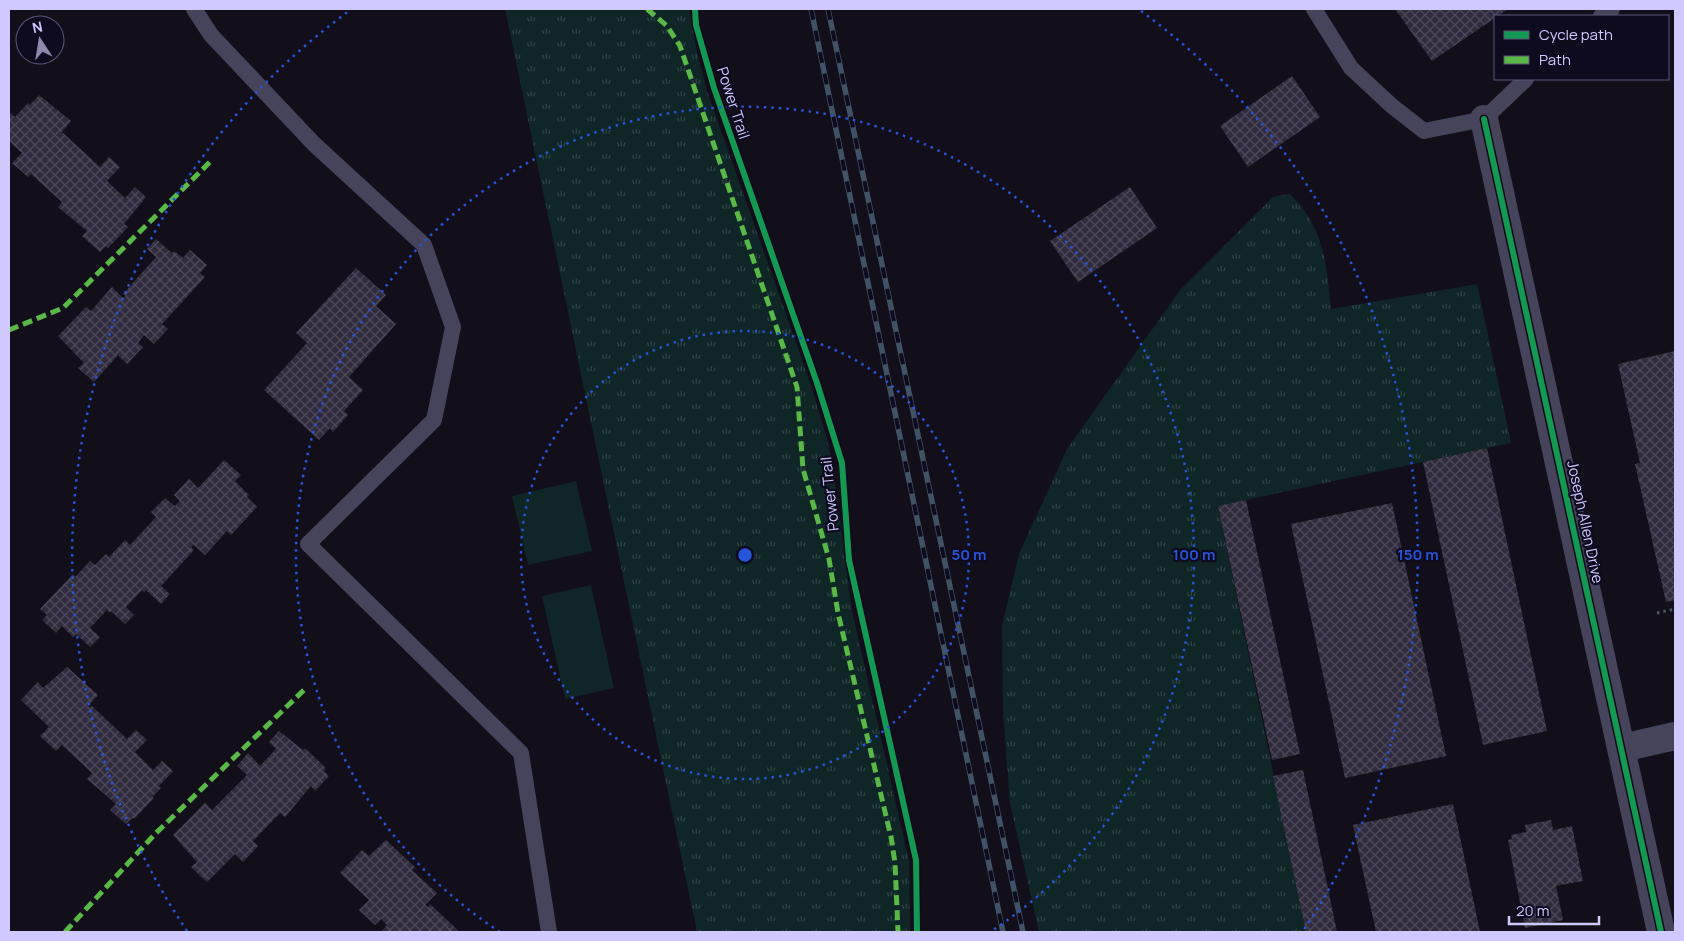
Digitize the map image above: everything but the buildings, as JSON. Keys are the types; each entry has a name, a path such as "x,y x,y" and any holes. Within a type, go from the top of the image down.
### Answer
{"street":[{"name":"Joseph Allen Drive","path":"1484,118 1661,932"},
{"path":"1622,748 1675,736"}],"lane":[{"path":"194,9 211,35 314,144 424,244 453,327 434,420 308,544 521,753 549,932"},
{"path":"1314,9 1351,68 1392,106 1424,131 1484,118 1525,80"}],"path":[{"path":"1657,613 1675,609"}],"green space":[{"path":"505,9 689,9 698,57 707,91 811,385 827,439 833,467 852,611 909,861 910,932 697,932"},
{"path":"1290,194 1302,207 1310,220 1322,247 1331,309 1477,284 1511,443 1218,506 1306,932 1039,932 1010,803 1003,712 1002,626 1019,554 1067,449 1181,289 1273,197"},
{"path":"576,481 592,551 528,565 512,496"},
{"path":"591,585 614,688 565,699 542,596"}],"railway":[{"path":"811,9 1003,932"},
{"path":"828,9 1023,932"}],"marked path":[{"path":"647,9 667,26 680,46 797,387 803,469 829,559 838,613 891,837 895,863 898,932"},
{"path":"9,330 63,308 210,162"},
{"path":"65,932 155,834 306,688"}],"cycle path":[{"name":"Power Trail","path":"695,9 696,25 714,88 817,383 842,463 849,560 916,860 917,932"},
{"path":"1484,119 1661,932"}]}
